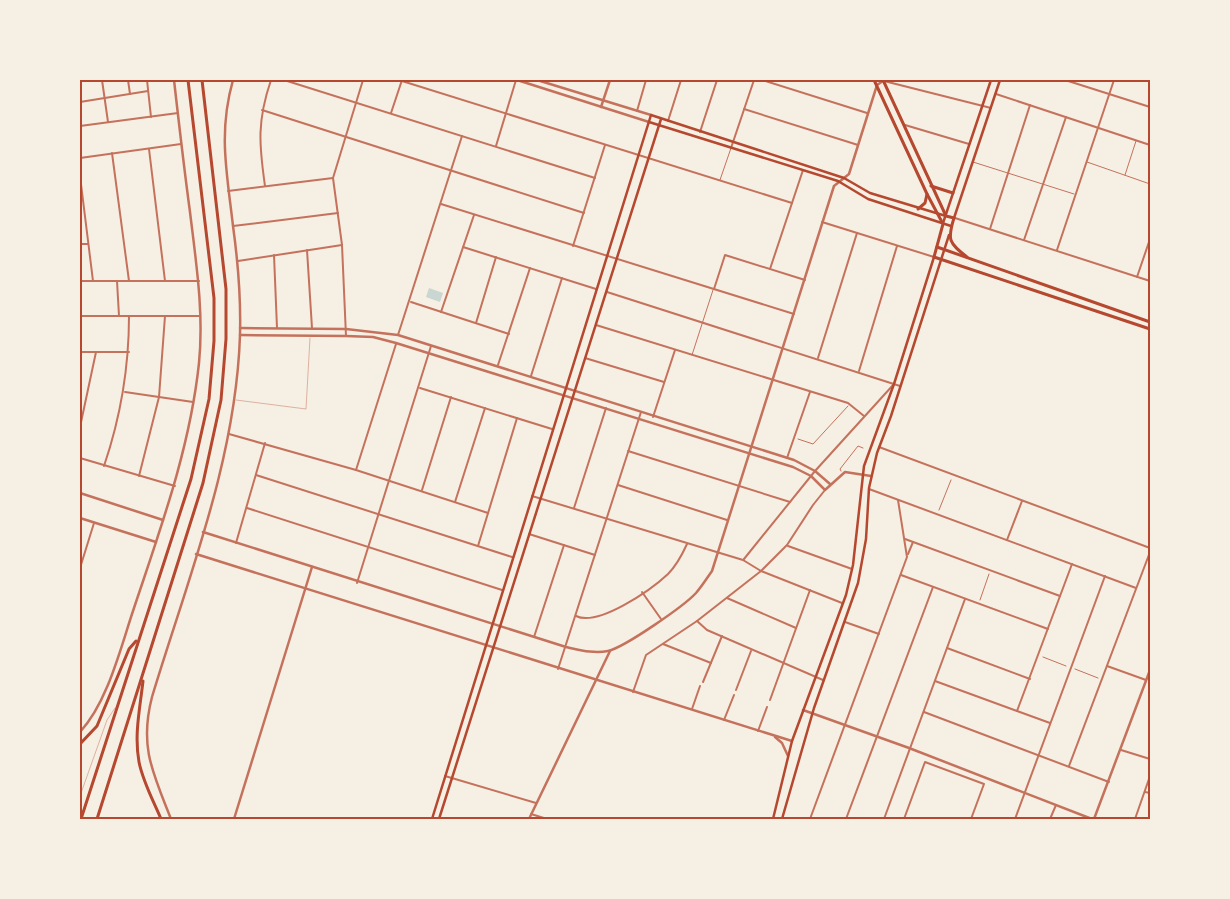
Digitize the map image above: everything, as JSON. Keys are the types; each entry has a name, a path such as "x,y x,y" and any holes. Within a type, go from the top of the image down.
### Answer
{"main road":[{"path":"81,819 138,638 191,480 205,424 212,377 214,298 188,80"},
{"path":"97,819 203,484 221,400 226,339 226,288 202,80"},
{"path":"874,80 943,224"},
{"path":"882,80 946,216"},
{"path":"773,819 792,741 843,603 852,569 862,474 870,444 894,383 943,224 991,80"},
{"path":"782,819 812,714 845,622 863,562 869,489 879,447 1000,80"},
{"path":"432,819 512,557 651,116 844,178 870,193 918,209 954,218"},
{"path":"439,819 660,119"},
{"path":"649,122 838,181 868,199 952,226"},
{"path":"931,186 953,193"},
{"path":"918,209 925,203 927,194"},
{"path":"949,235 955,247 969,259"},
{"path":"936,247 1150,322"},
{"path":"934,257 1150,329"},
{"path":"80,744 97,726 129,649 138,638"},
{"path":"483,656 490,658"},
{"path":"144,673 137,728 138,753 143,777 161,819"},
{"path":"467,706 474,708"},
{"path":"457,739 464,740"}],"street":[{"path":"102,80 108,122"},
{"path":"128,80 130,94"},
{"path":"147,80 151,116"},
{"path":"80,732 98,706 112,670 175,486 186,446 199,361 199,281 174,80"},
{"path":"171,819 148,758 145,741 152,697 222,470 235,400 240,328 237,261 225,172 223,128 233,80"},
{"path":"264,186 260,141 262,110 271,80"},
{"path":"284,80 595,178"},
{"path":"346,336 342,245 333,178 344,136 363,80"},
{"path":"391,113 402,80 792,203"},
{"path":"496,146 516,80 649,122"},
{"path":"537,80 651,116"},
{"path":"601,107 610,80"},
{"path":"637,111 646,80"},
{"path":"668,121 681,80"},
{"path":"700,132 717,80"},
{"path":"720,180 754,80"},
{"path":"762,80 868,113"},
{"path":"203,532 566,647 592,652 610,651 661,619 696,594 712,571 822,222 838,181 849,174 877,85 882,80 991,108"},
{"path":"1065,80 1150,107"},
{"path":"1057,250 1114,80"},
{"path":"80,102 148,92"},
{"path":"996,94 1150,145"},
{"path":"990,229 1030,105"},
{"path":"744,109 858,145"},
{"path":"262,110 584,213"},
{"path":"80,126 178,113"},
{"path":"1024,240 1066,117"},
{"path":"903,124 970,144"},
{"path":"398,335 462,136"},
{"path":"1125,175 1136,141"},
{"path":"80,158 181,144"},
{"path":"573,246 606,144"},
{"path":"149,148 165,281"},
{"path":"112,154 129,281"},
{"path":"973,162 1076,194"},
{"path":"1086,162 1150,184"},
{"path":"770,270 803,170"},
{"path":"80,176 93,281"},
{"path":"228,191 333,178"},
{"path":"441,204 794,314"},
{"path":"233,226 338,213"},
{"path":"441,312 474,214"},
{"path":"954,218 1150,281"},
{"path":"822,222 934,257"},
{"path":"818,358 857,233"},
{"path":"1138,277 1150,240"},
{"path":"80,244 88,244"},
{"path":"237,261 342,245"},
{"path":"463,246 596,289"},
{"path":"858,371 897,246"},
{"path":"307,250 312,329"},
{"path":"274,255 277,328"},
{"path":"692,355 725,255 805,280"},
{"path":"476,323 496,257"},
{"path":"498,366 530,268"},
{"path":"531,376 562,278"},
{"path":"80,281 199,281"},
{"path":"117,281 119,316"},
{"path":"606,292 784,347 900,386"},
{"path":"410,301 509,334"},
{"path":"80,316 199,316"},
{"path":"104,466 117,429 125,392 129,352 129,316"},
{"path":"139,476 159,397 165,316"},
{"path":"595,325 850,404 864,416"},
{"path":"240,328 346,329 398,335 787,458 815,471 828,482"},
{"path":"240,336 373,337 564,394 797,468 811,476 823,488"},
{"path":"356,470 396,343"},
{"path":"358,582 420,388 431,346"},
{"path":"653,416 675,350"},
{"path":"80,352 129,352"},
{"path":"80,427 96,352"},
{"path":"584,358 664,382"},
{"path":"743,560 815,471 894,383"},
{"path":"420,388 552,429"},
{"path":"125,392 193,402"},
{"path":"787,458 810,392"},
{"path":"422,492 451,397"},
{"path":"798,439 813,444 848,406"},
{"path":"455,502 485,408"},
{"path":"574,509 606,408"},
{"path":"558,669 641,412"},
{"path":"478,546 517,418"},
{"path":"229,434 356,470 488,513"},
{"path":"236,543 265,443"},
{"path":"841,472 840,469 858,446 864,448"},
{"path":"879,447 1150,548"},
{"path":"628,451 790,502"},
{"path":"80,458 175,486"},
{"path":"632,692 642,661 653,649 697,622 761,571 787,545 828,482 845,472 872,476"},
{"path":"256,475 512,557"},
{"path":"940,510 951,480"},
{"path":"618,485 729,520"},
{"path":"869,489 1136,588"},
{"path":"80,493 163,520"},
{"path":"532,496 743,560 761,571 843,603"},
{"path":"898,500 907,556"},
{"path":"1007,540 1022,500"},
{"path":"247,508 502,590"},
{"path":"80,518 156,542"},
{"path":"80,568 94,523"},
{"path":"529,534 595,555"},
{"path":"904,538 1060,596"},
{"path":"810,819 913,542"},
{"path":"576,616 593,619 608,614 642,592 668,574 680,560 687,544"},
{"path":"534,636 564,545"},
{"path":"787,545 852,569"},
{"path":"1069,766 1150,552"},
{"path":"196,554 486,647 792,741"},
{"path":"1017,711 1072,564"},
{"path":"234,819 312,567"},
{"path":"980,600 990,574"},
{"path":"901,575 1048,629"},
{"path":"1015,819 1105,576"},
{"path":"846,819 933,587"},
{"path":"770,700 810,590"},
{"path":"642,592 661,619"},
{"path":"727,598 796,628"},
{"path":"884,819 965,598"},
{"path":"697,622 707,630 824,680"},
{"path":"845,622 879,634"},
{"path":"703,682 722,636"},
{"path":"663,644 711,663"},
{"path":"947,648 1030,678"},
{"path":"736,690 752,650"},
{"path":"529,819 594,680 610,651"},
{"path":"1043,657 1066,666"},
{"path":"1107,666 1146,680"},
{"path":"1075,669 1098,678"},
{"path":"803,710 910,748 1093,819 1109,782 1150,670"},
{"path":"935,681 1050,723"},
{"path":"692,710 700,686"},
{"path":"724,720 734,695"},
{"path":"758,731 767,707"},
{"path":"924,711 1109,782"},
{"path":"771,735 782,743 788,756"},
{"path":"1121,750 1150,759"},
{"path":"904,819 925,762 984,784 971,819"},
{"path":"445,776 536,804"},
{"path":"1135,819 1150,776"},
{"path":"1145,792 1150,794"},
{"path":"1050,819 1056,804"},
{"path":"531,814 547,819"}],"lane":[{"path":"235,400 306,409 311,336"},
{"path":"80,796 107,720 119,703"}],"shaded area":[{"path":"429,288 443,293 440,302 426,297"}]}
